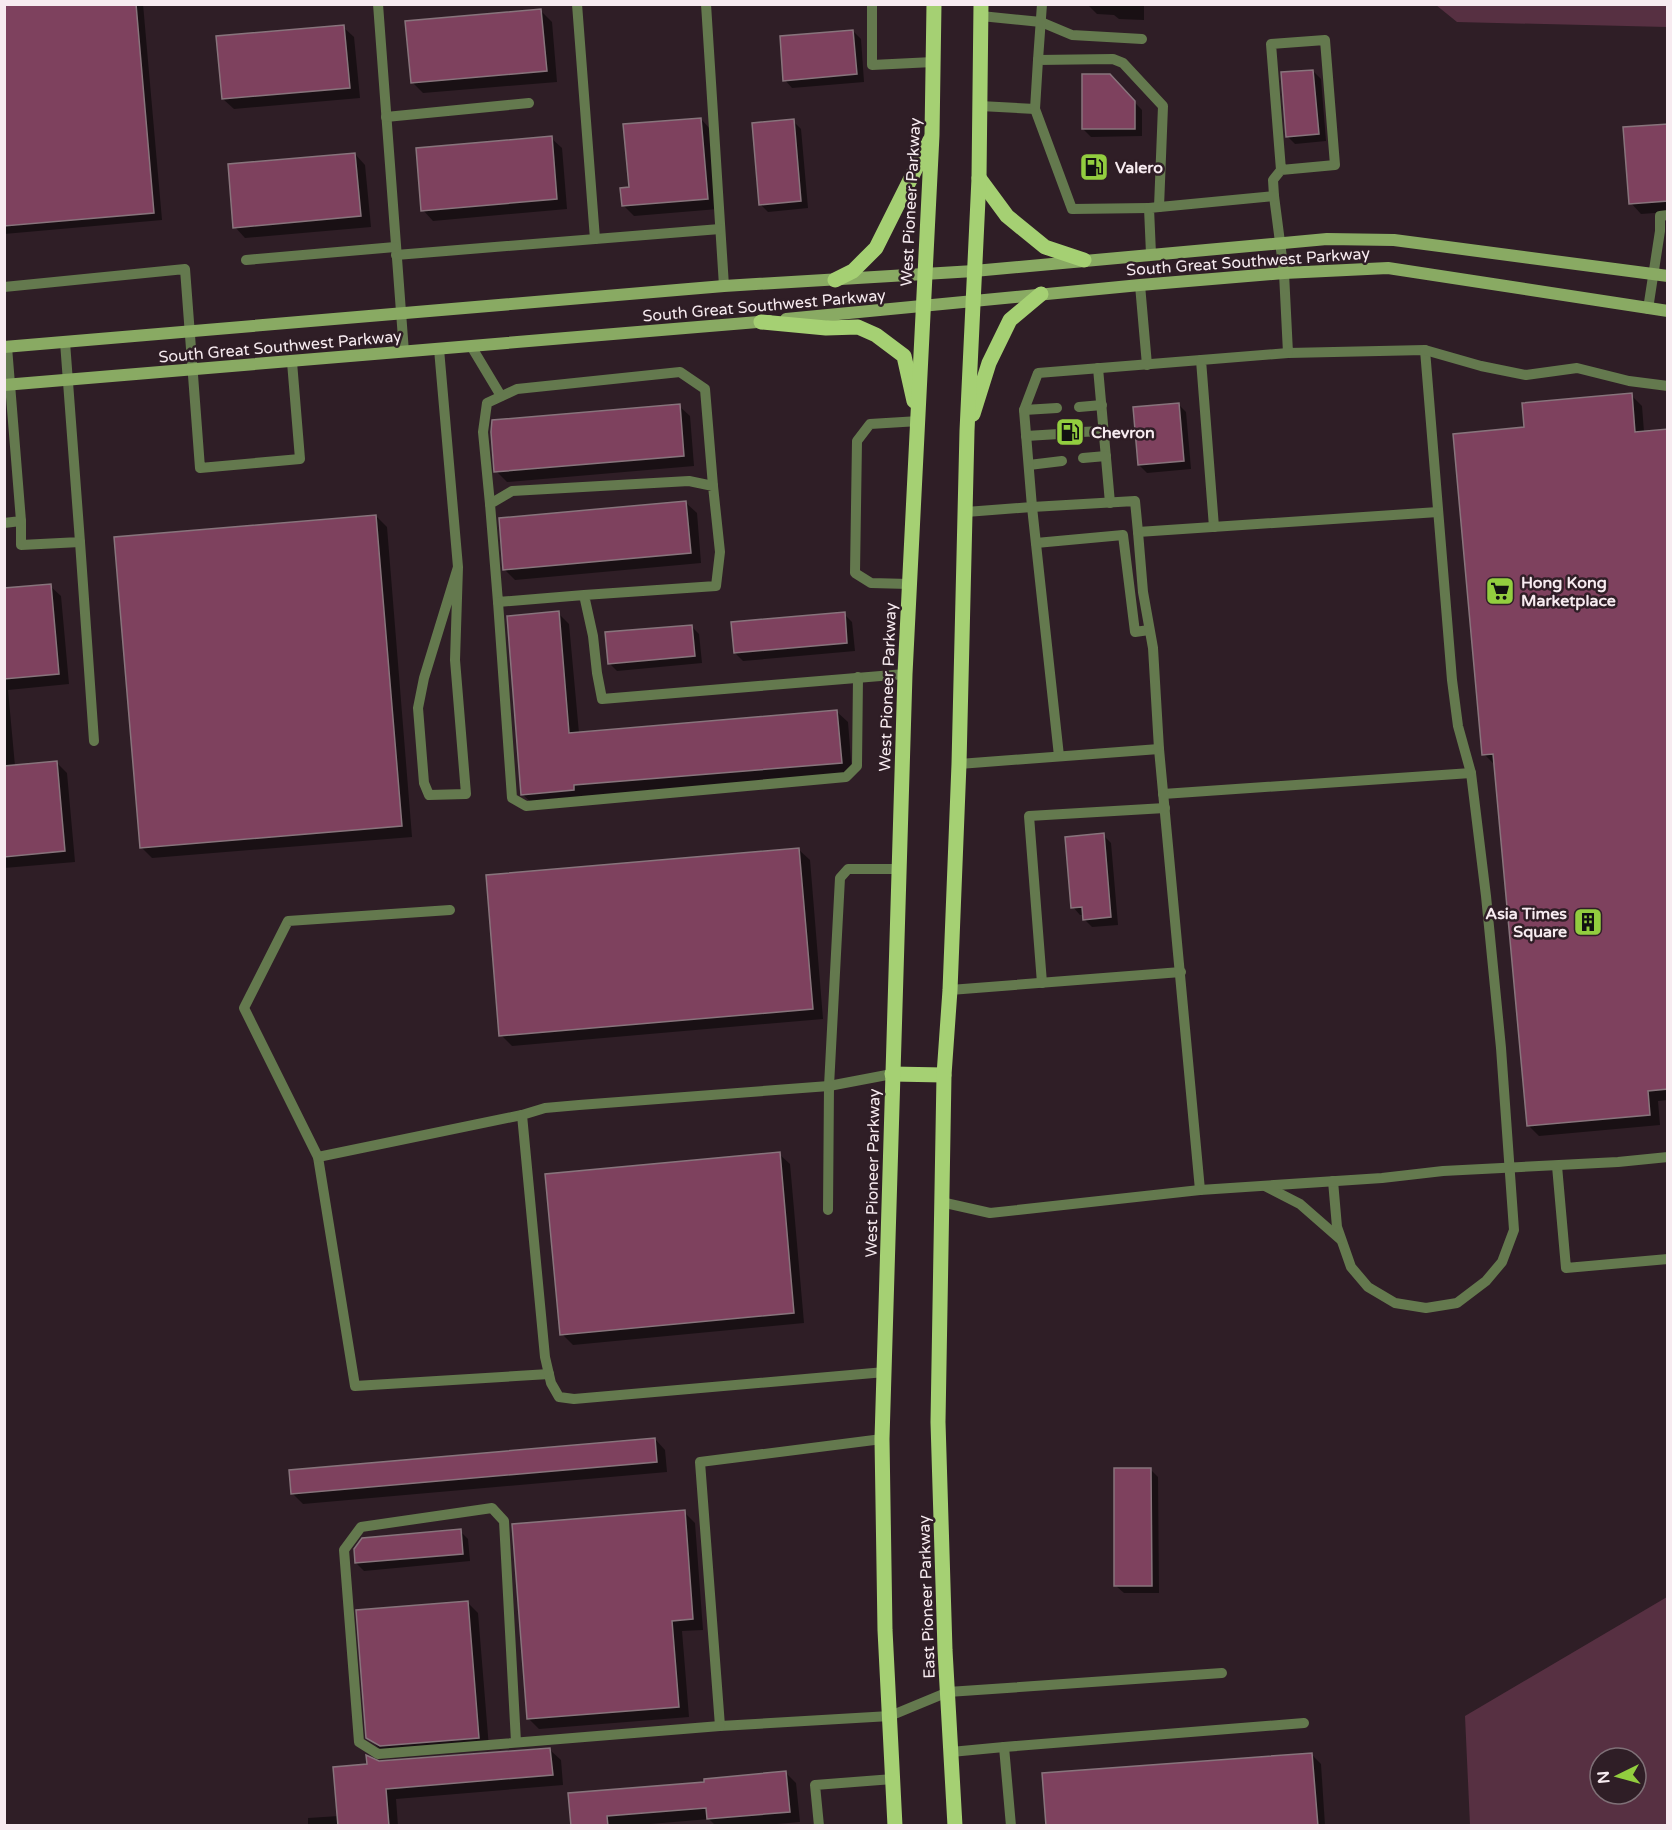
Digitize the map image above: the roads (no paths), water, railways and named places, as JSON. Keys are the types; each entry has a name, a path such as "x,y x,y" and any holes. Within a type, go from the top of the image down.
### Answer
{"main road":[{"name":"West Pioneer Parkway","path":"885,1372 905,674 932,135 934,4"},
{"path":"941,1202 944,1075 950,990 959,764 967,431 979,178 981,10"},
{"path":"836,280 853,271 876,248 932,135"},
{"path":"979,178 1007,216 1045,247 1084,260"},
{"name":"South Great Southwest Parkway","path":"6,347 724,286 974,271 1327,239 1394,240 1668,276"},
{"name":"South Great Southwest Parkway","path":"7,385 761,322 1140,285 1284,273 1388,268 1668,311"},
{"path":"967,431 989,363 1010,320 1041,294"},
{"path":"761,322 826,328 858,327 876,335 904,356 919,421"},
{"path":"892,1074 944,1075"},
{"name":"East Pioneer Parkway","path":"941,1202 938,1422 945,1650 955,1826"},
{"path":"885,1372 882,1439 885,1630 895,1825"}],"lane":[{"path":"378,4 404,352"},
{"path":"577,4 595,239"},
{"path":"706,4 724,286"},
{"path":"872,4 872,65 933,62"},
{"path":"1042,4 1035,110 1072,209 1154,207 1274,196"},
{"path":"981,10 1041,22 1072,35 1142,39"},
{"path":"1281,170 1335,165 1325,40 1271,44 1281,170 1273,180 1284,273 1288,353"},
{"path":"1038,60 1113,59 1123,63 1163,106 1151,254"},
{"path":"386,117 529,103"},
{"path":"980,106 1035,110"},
{"path":"1648,309 1660,231 1660,216 1668,215"},
{"path":"246,260 595,239 720,229"},
{"path":"4,287 185,269 200,468 300,459 292,362"},
{"path":"1140,285 1147,365"},
{"path":"65,342 94,741"},
{"path":"471,346 501,396"},
{"path":"6,347 7,385 21,521 21,545 80,542"},
{"path":"439,349 458,567 455,660 466,794 429,795 424,783 418,708 424,678 458,567"},
{"path":"1333,1181 1337,1227 1351,1267 1368,1287 1395,1303 1426,1308 1457,1303 1486,1281 1502,1262 1514,1230 1498,1011 1471,773 1458,726 1425,350"},
{"path":"1059,756 1032,507 1024,410 1038,373 1288,353 1425,350 1481,366 1526,375 1577,368 1629,381 1668,386"},
{"path":"1201,360 1214,527"},
{"path":"1098,368 1110,503"},
{"path":"498,602 716,586 720,552 705,389 680,372 517,389 487,403 483,432 512,798 526,806 846,777 857,765 858,677"},
{"path":"1079,407 1102,405"},
{"path":"1024,410 1057,408"},
{"path":"909,584 871,583 855,573 857,441 870,424 919,421"},
{"path":"1081,432 1104,431"},
{"path":"1026,436 1059,434"},
{"path":"1083,458 1106,456"},
{"path":"1029,465 1062,460"},
{"path":"490,504 512,491 689,481 713,486"},
{"path":"966,512 1135,501 1143,592 1152,648 1159,749 1200,1190"},
{"path":"1138,532 1438,512"},
{"path":"4,523 21,521"},
{"path":"1036,543 1123,535 1135,632 1149,630"},
{"path":"584,595 593,636 602,699 905,674"},
{"path":"959,764 1159,749"},
{"path":"1163,794 1471,773"},
{"path":"1042,984 1029,816 1165,808"},
{"path":"828,1209 829,1086 840,878 848,869 900,868"},
{"path":"450,910 288,921 244,1008 318,1157 355,1386 549,1374"},
{"path":"950,990 1181,972"},
{"path":"318,1157 522,1115 545,1108 829,1086 892,1074"},
{"path":"522,1115 545,1357 551,1383 559,1397 574,1399 885,1372"},
{"path":"941,1202 990,1213 1200,1190 1443,1171 1510,1169 1668,1157"},
{"path":"1557,1166 1566,1268 1668,1259"},
{"path":"1264,1186 1300,1204 1342,1241"},
{"path":"720,1726 700,1462 882,1439"},
{"path":"516,1742 504,1521 492,1508 361,1527 344,1550 359,1742 378,1754 720,1726 890,1716 948,1692 1222,1672"},
{"path":"951,1752 1304,1723"},
{"path":"1004,1747 1011,1826"},
{"path":"819,1826 816,1785 893,1779"},
{"path":"888,1826 895,1825"}],"place":[{"name":"Valero","path":"1094,167"},
{"name":"Chevron","path":"1070,432"},
{"name":"Hong Kong Marketplace","path":"1500,591"},
{"name":"Asia Times Square","path":"1588,922"}]}
